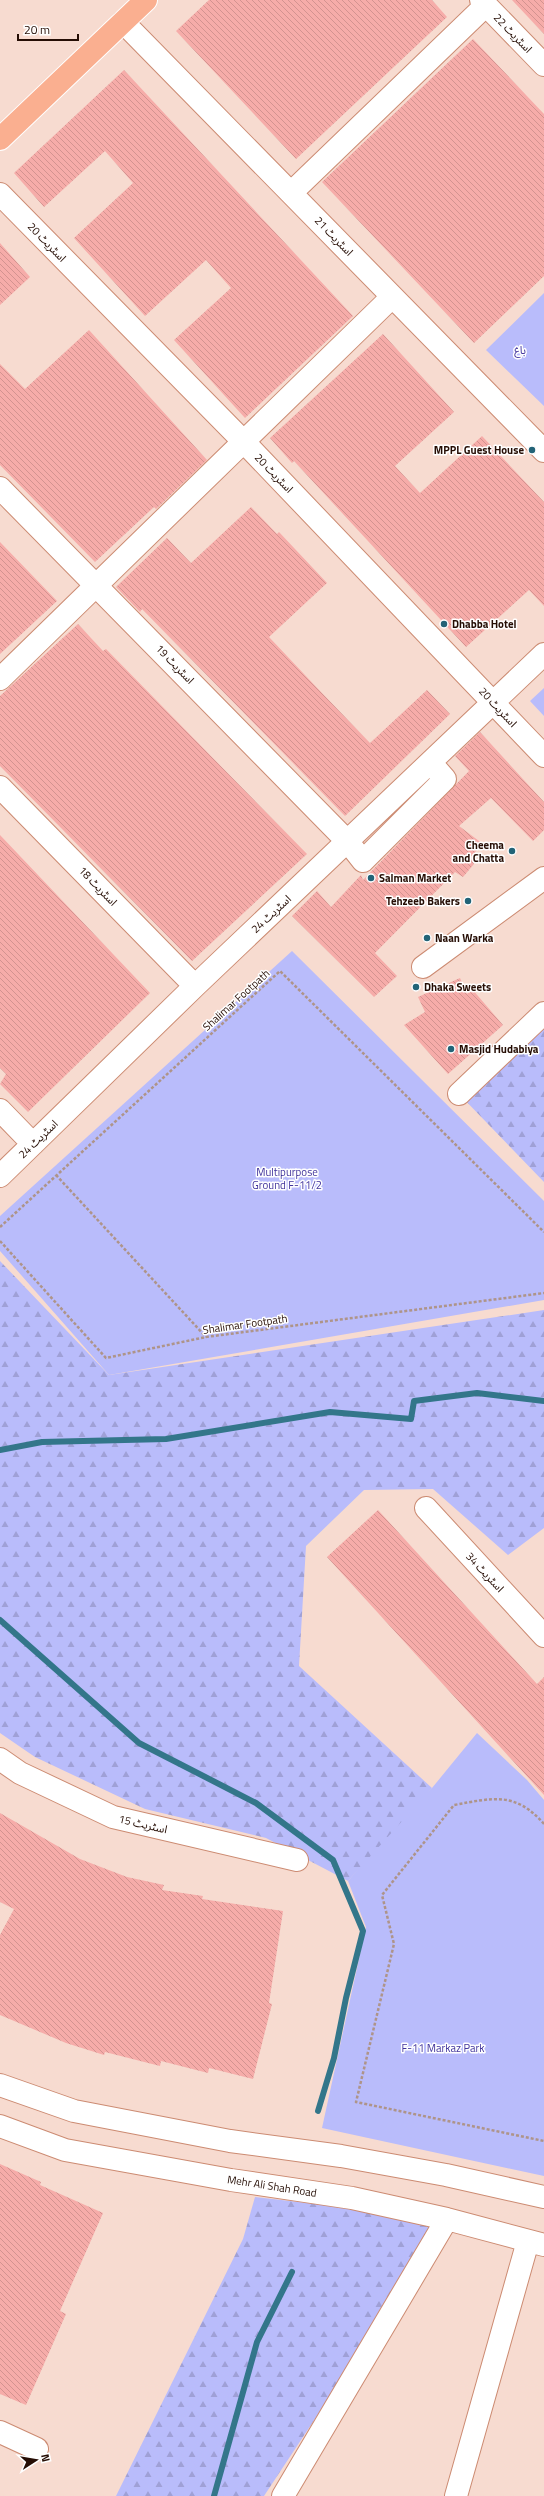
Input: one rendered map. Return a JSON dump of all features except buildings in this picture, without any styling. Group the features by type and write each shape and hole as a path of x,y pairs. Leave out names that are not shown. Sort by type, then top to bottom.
{"main road":[{"path":"0,139 146,0"}],"street":[{"name":"اسٹریٹ 22","path":"484,3 544,65"},
{"path":"292,192 484,3"},
{"name":"اسٹریٹ 21","path":"123,22 292,192 392,297 544,452"},
{"name":"اسٹریٹ 20","path":"0,194 244,442 544,756"},
{"path":"0,679 392,297"},
{"name":"اسٹریٹ 19","path":"0,488 98,585 348,842"},
{"name":"اسٹریٹ 24","path":"0,1176 195,986 544,654"},
{"name":"اسٹریٹ 18","path":"0,787 195,986"},
{"path":"422,967 544,878"},
{"path":"459,1094 544,1013"},
{"path":"0,1110 33,1144"},
{"name":"اسٹریٹ 34","path":"426,1508 544,1636"},
{"name":"اسٹریٹ 15","path":"0,1759 20,1773 113,1817 297,1860"},
{"path":"0,2085 74,2112 230,2141 371,2162 544,2197"},
{"name":"Mehr Ali Shah Road","path":"0,2126 65,2150 231,2180 352,2198 447,2219 536,2243"},
{"path":"283,2496 447,2219"},
{"path":"456,2496 536,2243"},
{"path":"0,2432 37,2449"}],"path":[{"name":"Shalimar Footpath","path":"0,1227 280,971 544,1232"},
{"path":"56,1175 206,1337"},
{"name":"Shalimar Footpath","path":"0,1241 106,1358 206,1337 544,1293"},
{"path":"544,1824 531,1809 499,1797 454,1805 382,1895 394,1944 356,2102 544,2141"}],"green space":[{"name":"باغ","path":"544,293 544,406 486,350"},
{"path":"544,688 544,716 530,701"},
{"name":"Multipurpose Ground F-11/2","path":"292,951 544,1201 544,1300 109,1375 0,1251 0,1216"},
{"path":"544,1013 544,1182 459,1094"},
{"path":"0,1261 109,1375 544,1310 544,1528 508,1555 433,1489 364,1490 306,1546 299,1666 432,1788 348,1881 266,1838 145,1809 35,1757 0,1733"},
{"name":"F-11 Markaz Park","path":"477,1733 527,1780 544,1800 544,2176 322,2128 366,1927 348,1881 410,1807 432,1788"},
{"path":"255,2197 447,2219 264,2496 116,2496 243,2239"}],"waterway":[{"path":"0,1450 42,1442 166,1439 330,1412 411,1419 414,1401 477,1393 544,1401"},
{"path":"0,1620 139,1743 256,1803 333,1860 363,1931 346,1998 334,2058 318,2111"},
{"path":"214,2496 257,2342 292,2272"}],"place":[{"name":"MPPL Guest House","path":"532,450"},
{"name":"Dhabba Hotel","path":"444,624"},
{"name":"Cheema and Chatta","path":"512,851"},
{"name":"Salman Market","path":"371,878"},
{"name":"Tehzeeb Bakers","path":"468,901"},
{"name":"Naan Warka","path":"427,938"},
{"name":"Dhaka Sweets","path":"416,987"},
{"name":"Masjid Hudabiya","path":"451,1049"}]}
